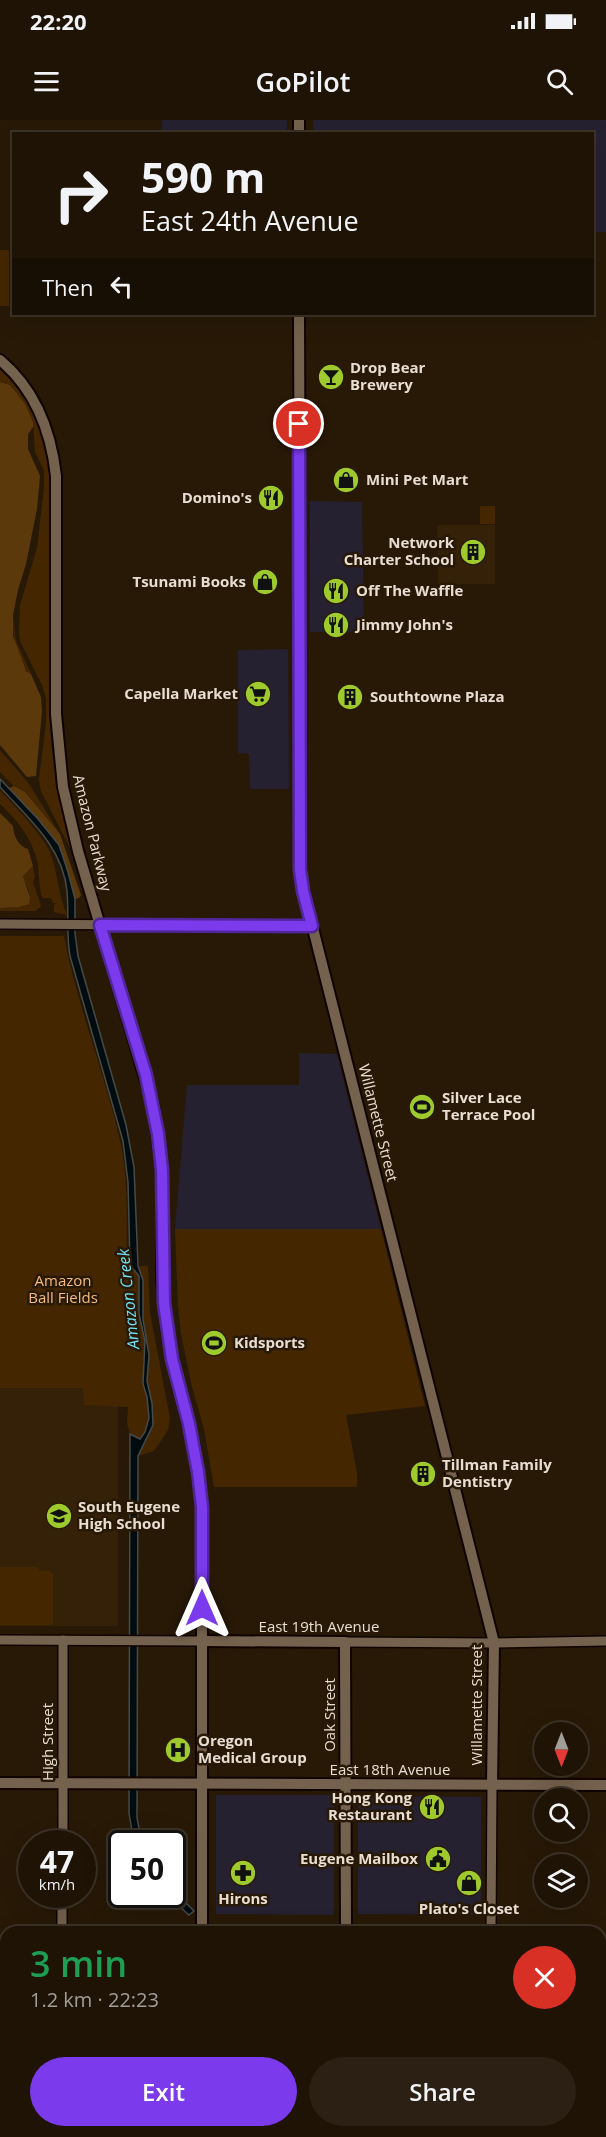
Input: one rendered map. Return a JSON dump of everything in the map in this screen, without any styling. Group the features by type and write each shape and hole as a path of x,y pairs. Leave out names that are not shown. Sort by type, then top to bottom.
{"main road":[{"name":"Willamette Street","path":"299,315 300,870 303,891 494,1644 492,1785"},
{"name":"Amazon Parkway","path":"0,360 17,376 36,404 49,435 54,456 58,750 69,819 146,1075 158,1134 162,1170 162,1280 167,1330 194,1447 202,1507 202,1926"},
{"name":"East 19th Avenue","path":"202,1641 345,1642"},
{"name":"Oak Street","path":"345,1642 346,1926"},
{"name":"East 18th Avenue","path":"0,1783 606,1785"}],"street":[{"path":"0,924 312,926"},
{"name":"East 19th Avenue","path":"0,1640 202,1641"},
{"name":"High Street","path":"63,1641 63,1830"},
{"name":"East 19th Avenue","path":"345,1642 494,1644 606,1641"},
{"name":"Willamette Street","path":"491,1926 492,1785"},
{"path":"62,1908 62,1926"}],"shaded area":[{"path":"162,120 287,120 287,132 162,132"},
{"path":"313,120 606,120 606,232 594,232 594,132 313,132"},
{"path":"0,382 10,385 25,404 33,422 33,427 28,434 28,449 40,476 37,509 13,615 13,636 26,671 31,674 41,697 42,711 36,776 27,777 0,745"},
{"path":"310,501 362,502 364,632 310,632"},
{"path":"437,525 495,525 495,584 438,584"},
{"path":"288,649 289,789 250,789 249,754 238,753 238,650"},
{"path":"0,779 59,845 75,899 78,956 126,1125 134,1167 138,1266 143,1280 143,1319 149,1355 147,1381 152,1403 153,1425 138,1456 137,1818 139,1830 132,1830 129,1813 130,1434 140,1439 145,1432 149,1418 143,1384 145,1341 139,1314 139,1276 130,1265 128,1182 123,1141 70,956 67,891 64,875 59,861 42,834 0,787"},
{"path":"14,786 25,792 60,834 81,895 79,898 75,899 59,845 9,788"},
{"path":"0,813 13,826 19,843 28,849 33,866 23,876 30,898 29,904 19,907 0,908"},
{"path":"299,1053 337,1054 381,1229 175,1229 187,1085 299,1085"},
{"name":"South Eugene High School","path":"0,1388 84,1388 84,1405 118,1406 118,1626 0,1626"},
{"path":"216,1795 334,1795 334,1915 216,1914"},
{"path":"362,1796 481,1797 481,1912 478,1915 358,1914 358,1800"},
{"path":"186,1903 194,1911 189,1915 181,1908 186,1908"}],"green space":[{"path":"0,250 9,250 9,306 0,306"},
{"path":"0,369 30,406 44,439 49,462 51,496 50,724 58,787 71,850 41,791 39,779 46,723 46,699 42,685 20,641 19,630 20,605 37,548 44,471 35,452 33,422 10,385 0,382"},
{"path":"480,506 495,506 495,524 480,524"},
{"path":"13,616 16,641 31,674 18,656 14,639"},
{"path":"0,750 29,784 60,834 25,792 14,786 0,772"},
{"path":"0,790 34,829 50,852 67,915 54,912 54,905 57,903 53,903 51,898 42,898 36,856 19,824 0,804"},
{"path":"33,866 35,877 33,882 41,906 36,911 0,911 0,908 19,907 29,892 23,876"},
{"name":"Amazon Ball Fields","path":"0,936 64,936 76,989 108,1093 124,1160 127,1265 130,1265 139,1276 139,1314 145,1341 143,1370 149,1418 145,1432 140,1439 130,1434 127,1423 128,1407 84,1405 83,1388 0,1388"},
{"path":"175,1229 381,1229 425,1406 346,1415 357,1473 357,1487 214,1487 204,1429 181,1334"},
{"path":"138,1266 148,1266 150,1313 170,1418 168,1430 154,1451 138,1456 146,1441 152,1403 147,1381 149,1355 143,1319 143,1280"},
{"path":"0,1567 38,1567 40,1571 50,1571 53,1574 53,1623 51,1625 0,1625"}],"place":[{"name":"Drop Bear Brewery","path":"331,377"},
{"name":"Mini Pet Mart","path":"346,480"},
{"name":"Domino's","path":"271,498"},
{"name":"Network Charter School","path":"473,552"},
{"name":"Tsunami Books","path":"265,582"},
{"name":"Off The Waffle","path":"336,591"},
{"name":"Jimmy John's","path":"336,625"},
{"name":"Capella Market","path":"258,694"},
{"name":"Southtowne Plaza","path":"350,697"},
{"name":"Silver Lace Terrace Pool","path":"422,1107"},
{"name":"Kidsports","path":"214,1343"},
{"name":"Tillman Family Dentistry","path":"423,1474"},
{"name":"South Eugene High School","path":"59,1516"},
{"name":"Oregon Medical Group","path":"178,1750"},
{"name":"Hong Kong Restaurant","path":"432,1807"},
{"name":"Eugene Mailbox","path":"438,1859"},
{"name":"Hirons","path":"243,1873"},
{"name":"Plato's Closet","path":"469,1883"}],"route":[{"path":"202,1608 202,1507 198,1472 189,1424 172,1359 164,1303 162,1170 158,1134 146,1075 100,925 312,926 300,870 299,424"}],"water label":[{"name":"Amazon Creek","path":"128,1299"}]}
